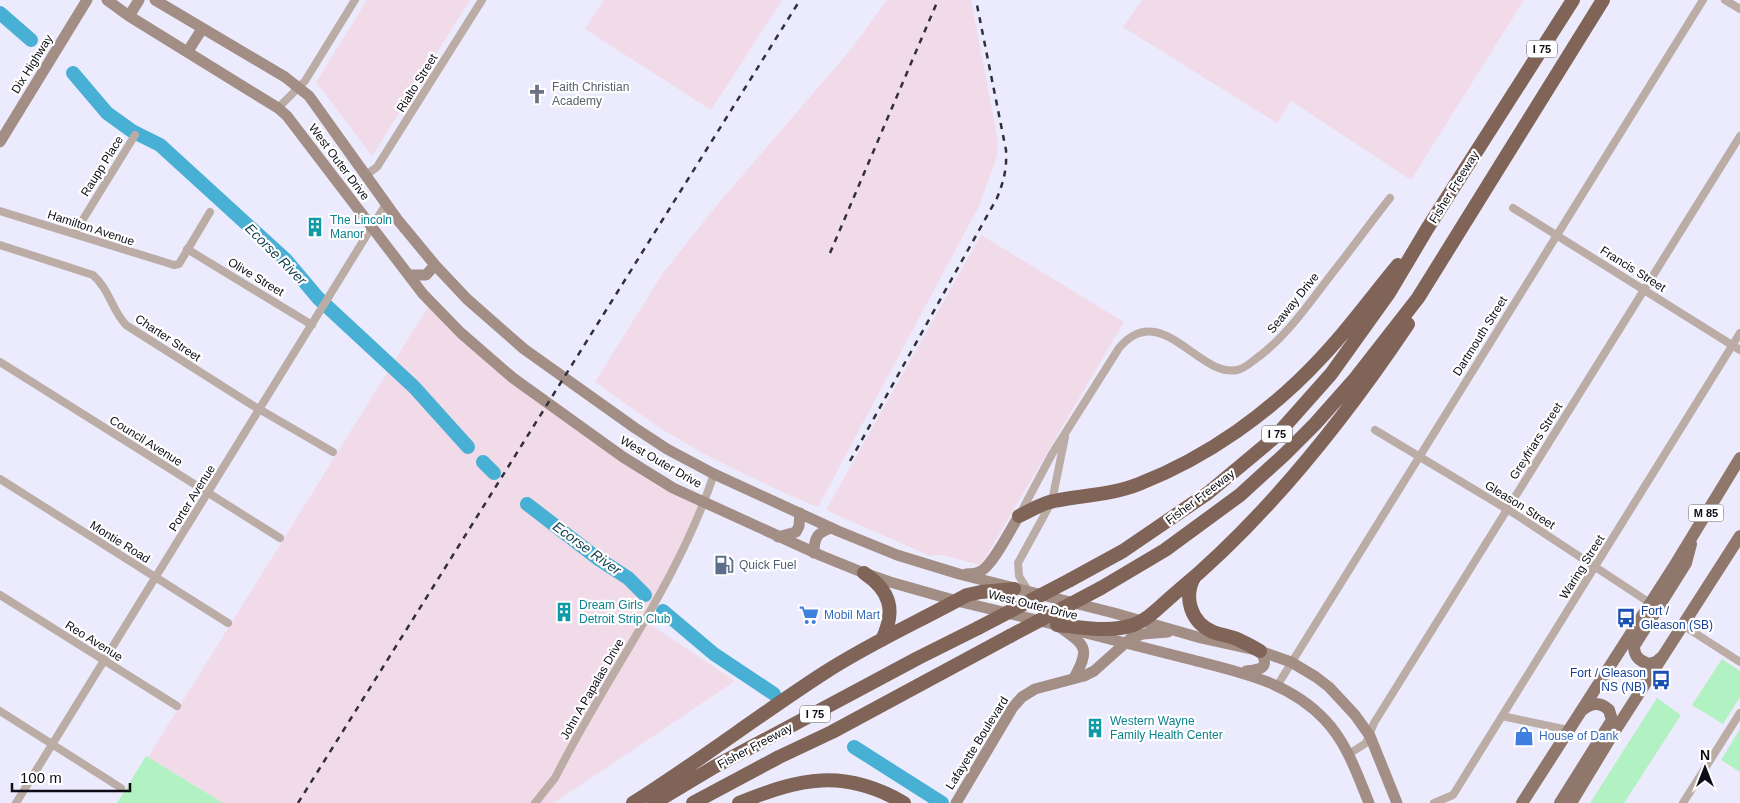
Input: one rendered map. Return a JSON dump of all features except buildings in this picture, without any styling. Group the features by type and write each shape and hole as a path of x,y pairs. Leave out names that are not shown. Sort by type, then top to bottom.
{"highway":[{"name":"Fisher Freeway","path":"654,803 714,767 1123,551 1200,498 1275,437 1331,374 1388,293 1573,0"},
{"name":"Fisher Freeway","path":"694,803 779,757 832,732 1101,588 1153,558 1197,528 1267,471 1315,424 1348,387 1418,298 1604,0"},
{"path":"1019,516 1052,501 1109,493 1140,483 1191,460 1244,426 1288,392 1322,358 1427,229"},
{"path":"1057,625 1108,629 1120,628 1141,621 1196,576 1259,513 1330,433 1412,319 1418,298"},
{"path":"864,573 880,586 889,604 890,621 882,640"},
{"path":"1196,576 1191,583 1190,602 1193,615 1201,625 1212,631 1239,640 1260,651"},
{"path":"633,803 860,651 967,595 1014,589"},
{"path":"739,803 795,784 822,780 840,780 871,787 904,803"}],"main road":[{"name":"Dix Highway","path":"1,138 87,0"},
{"name":"West Outer Drive","path":"107,0 129,16 278,108 287,116 423,294 460,333 513,378 623,457 673,488 704,503 814,553 864,573 957,600 1239,671 1277,686 1298,697 1327,721 1349,754 1369,803"},
{"path":"129,16 139,0"},
{"name":"West Outer Drive","path":"155,0 285,77 309,96 386,204 435,265 467,299 494,325 524,349 667,449 714,474 832,528 897,555 1014,589 1260,651 1291,662 1316,677 1334,692 1355,715 1370,736 1398,803"},
{"path":"188,51 202,29"},
{"path":"410,275 426,274 435,265"},
{"name":"M 85","path":"1522,803 1740,458"},
{"path":"778,537 796,532 799,526 800,513"},
{"path":"959,574 973,574 985,568 1019,516"},
{"path":"814,553 816,535 832,528"},
{"path":"1666,654 1656,662 1649,664 1639,659 1634,651 1634,646 1686,563 1694,532"},
{"path":"1571,803 1611,737 1740,536"},
{"path":"1057,625 1078,641 1084,649 1084,662 1074,678"},
{"path":"1126,643 1131,638 1137,636 1175,631"},
{"name":"Lafayette Boulevard","path":"956,803 1013,707 1022,697 1035,689 1094,671 1126,643"},
{"path":"1239,671 1262,668 1265,660 1260,651"},
{"path":"1560,803 1612,720 1609,710 1600,704 1588,706 1579,712"}],"street":[{"name":"Rialto Street","path":"366,175 377,167 482,0"},
{"name":"Dartmouth Street","path":"1277,686 1703,0"},
{"path":"1725,0 1740,10"},
{"path":"278,108 305,81 353,1"},
{"name":"Raupp Place","path":"74,234 134,136"},
{"name":"Greyfriars Street","path":"1349,754 1366,743 1374,723 1740,136"},
{"name":"Seaway Drive","path":"1019,516 1038,478 1066,432 1119,348 1127,340 1137,334 1150,332 1164,334 1224,370 1236,370 1247,366 1270,348 1290,328 1390,198"},
{"name":"Porter Avenue","path":"16,803 373,228 386,204"},
{"name":"Francis Street","path":"1513,208 1740,350"},
{"name":"Hamilton Avenue","path":"0,211 170,265 179,264 187,249"},
{"path":"187,249 210,212"},
{"name":"Charter Street","path":"0,245 92,275 106,290 117,313 126,325 333,452"},
{"name":"Olive Street","path":"187,249 312,325"},
{"name":"Waring Street","path":"1434,803 1453,795 1740,333"},
{"name":"Council Avenue","path":"0,362 280,538"},
{"name":"Gleason Street","path":"1375,430 1507,509 1650,603"},
{"name":"Seaway Drive","path":"1029,592 1019,576 1018,563 1052,501 1066,432"},
{"name":"John A Papalas Drive","path":"535,803 555,778 666,580 704,503 714,474"},
{"name":"Montie Road","path":"0,479 228,623"},
{"name":"Reo Avenue","path":"0,596 177,706"},
{"path":"1684,626 1740,662"},
{"path":"0,712 121,788"},
{"path":"1683,803 1740,713"},
{"path":"1502,716 1568,730"}],"shaded area":[{"path":"367,0 470,0 372,156 316,82"},
{"path":"604,0 782,0 711,110 585,29"},
{"path":"887,0 971,0 998,141 997,156 979,206 818,507 784,493 704,454 660,428 595,382 663,273 716,206 852,48"},
{"path":"1142,0 1524,0 1411,180 1291,101 1277,123 1123,27"},
{"path":"981,235 1124,322 981,565 942,555 930,556 826,510"},
{"path":"431,302 542,400 704,503 644,620 735,681 554,803 223,803 148,757"}],"green space":[{"path":"1722,659 1740,671 1740,697 1723,724 1692,705"},
{"path":"1657,698 1681,715 1624,803 1590,803"},
{"path":"1740,729 1740,772 1721,760"},
{"path":"146,756 148,757 223,803 117,803"}],"waterway":[{"name":"Ecorse River","path":"0,13 31,40"},
{"name":"Ecorse River","path":"73,73 107,113 132,131 160,145 286,260 318,298 414,387 468,447"},
{"name":"Ecorse River","path":"483,462 494,473"},
{"name":"Ecorse River","path":"527,504 597,558 628,578 645,595"},
{"name":"Ecorse River","path":"663,611 714,654 774,694"},
{"name":"Ecorse River","path":"854,747 942,803"}],"railway":[{"path":"298,803 800,0"},
{"path":"830,253 938,0"},
{"path":"850,461 997,198 1003,180 1006,150 976,0"}],"place":[{"name":"Faith Christian Academy","path":"537,94"},
{"name":"The Lincoln Manor","path":"315,227"},
{"name":"Quick Fuel","path":"724,565"},
{"name":"Dream Girls Detroit Strip Club","path":"564,612"},
{"name":"Mobil Mart","path":"809,615"},
{"name":"Fort / Gleason (SB)","path":"1626,618"},
{"name":"Fort / Gleason NS (NB)","path":"1661,680"},
{"name":"Western Wayne Family Health Center","path":"1095,728"},
{"name":"House of Dank","path":"1524,736"}]}
